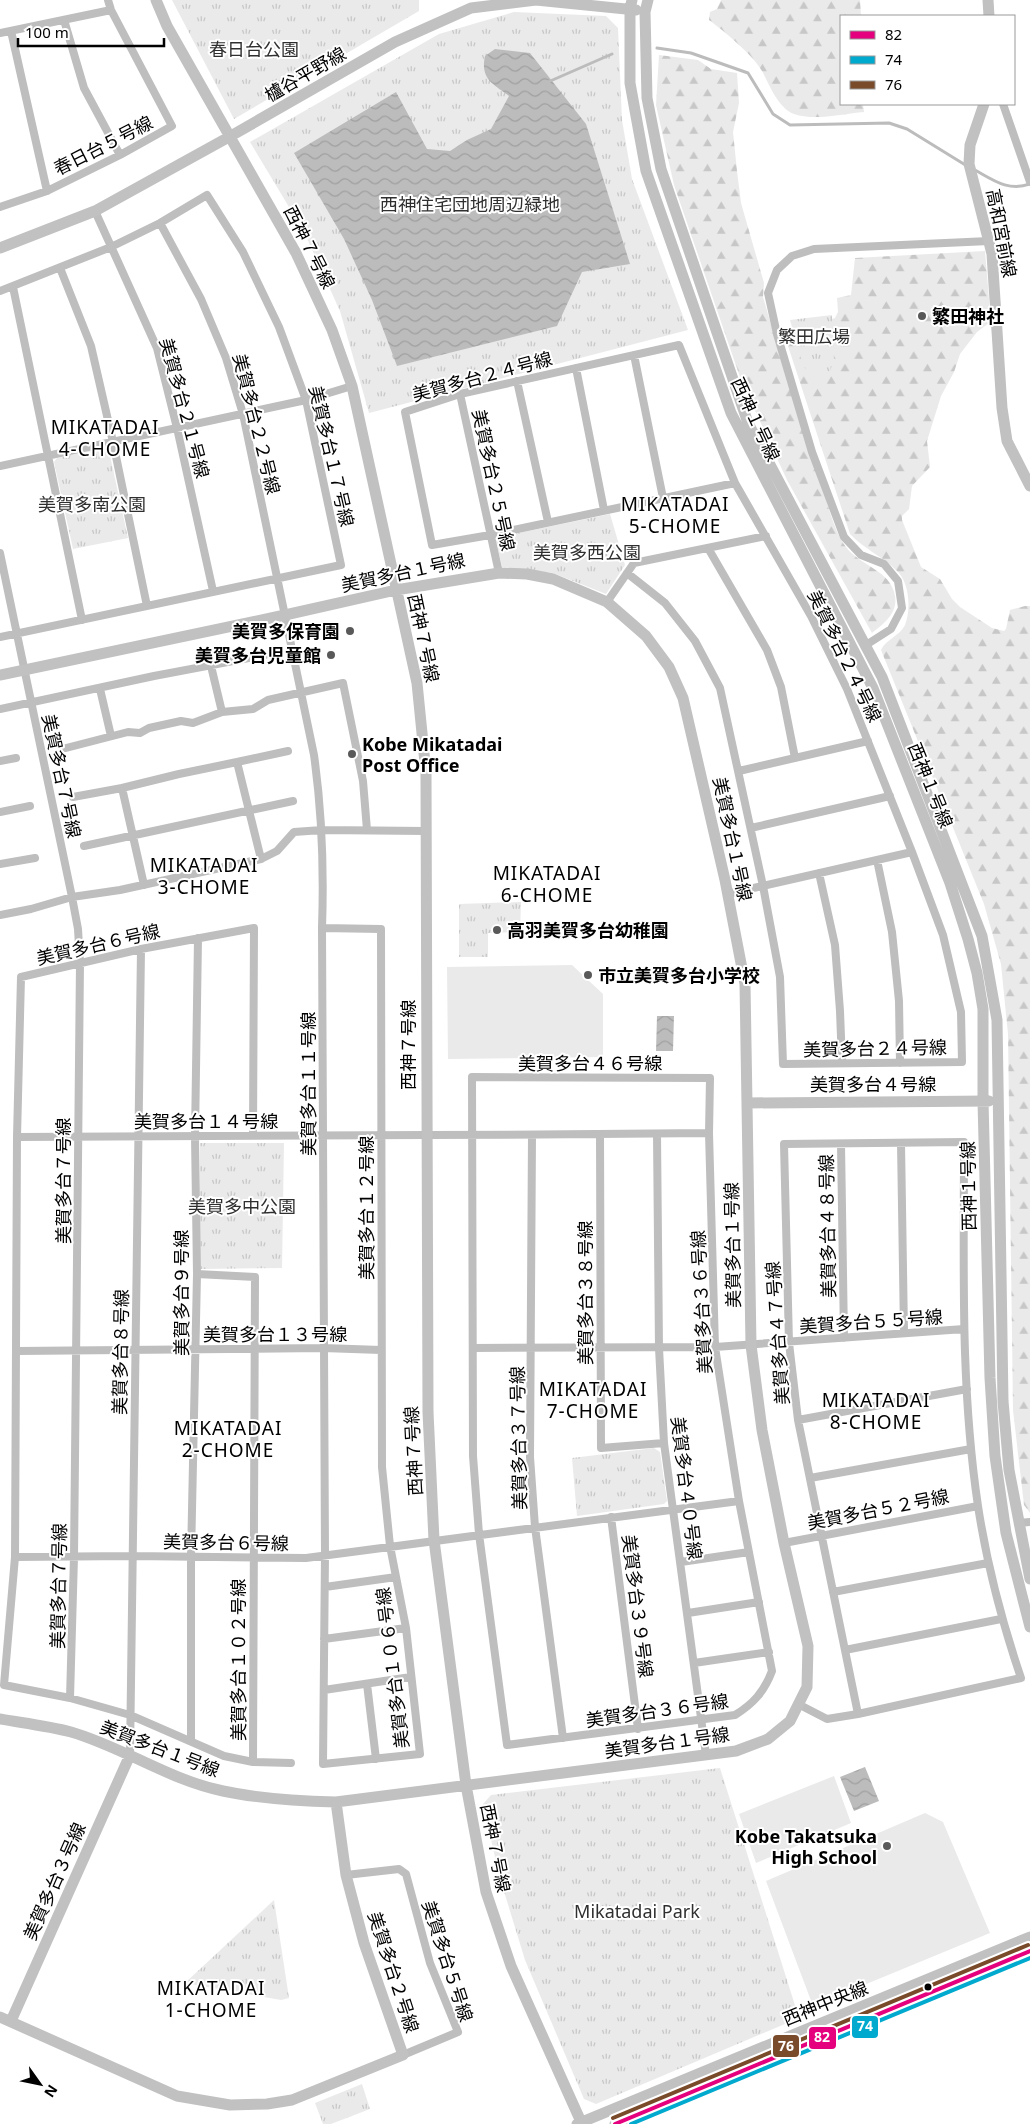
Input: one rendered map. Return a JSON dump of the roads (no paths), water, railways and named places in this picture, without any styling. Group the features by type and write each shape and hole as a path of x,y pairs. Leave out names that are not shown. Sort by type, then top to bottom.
{"street":[{"name":"春日台５号線","path":"0,206 47,191 120,155 172,126 111,10 108,0"},
{"name":"西神７号線","path":"156,0 167,26 296,253 332,330 352,386 417,683 426,774 428,1412 434,1540 466,1785 486,1892 511,1966 580,2123"},
{"name":"櫨谷平野線","path":"0,248 95,212 395,42 471,8 536,0 631,4 645,12"},
{"name":"西神１号線","path":"648,0 645,12 647,98 661,169 748,423 882,677 982,936 997,1020 1003,1401 1009,1470 1024,1523 1030,1579"},
{"path":"988,0 989,15"},
{"name":"西神１号線","path":"631,4 630,83 646,171 731,413 873,688 926,820 968,939 983,1009 983,1101 990,1378 995,1456 1006,1533 1030,1627"},
{"path":"0,34 111,10"},
{"path":"64,20 84,88 120,155"},
{"path":"11,31 47,191"},
{"name":"高和宮前線","path":"984,105 970,144 970,168 992,254 1002,408 1007,441 1030,486"},
{"path":"1003,105 1030,182"},
{"name":"美賀多台１７号線","path":"0,291 111,247 160,223 207,196 243,252 279,327 306,400 341,565 0,637"},
{"name":"美賀多台２１号線","path":"95,212 157,348 178,428 213,591"},
{"name":"美賀多台２２号線","path":"160,223 202,299 226,358 243,414 285,615"},
{"path":"866,645 891,629 902,608 898,581 884,564 860,555 844,537 812,452 777,334 768,293 777,270 792,256 814,249 989,241"},
{"path":"60,268 92,346 147,606"},
{"path":"12,287 82,620"},
{"name":"美賀多台２４号線","path":"628,573 665,603 695,641 720,688 751,828 780,977 783,1064 962,1062 961,1012 943,935 890,796 847,688 811,616 735,483 679,345 460,394 405,412 432,545 490,535 735,483"},
{"path":"634,355 663,498"},
{"path":"576,368 604,510"},
{"path":"517,381 548,522"},
{"path":"0,466 306,400 352,386"},
{"name":"美賀多台２５号線","path":"460,394 499,573"},
{"path":"607,602 634,563 766,536"},
{"path":"708,548 767,650 781,687 795,758"},
{"name":"美賀多台７号線","path":"0,553 78,929 80,963 74,1557 70,1698"},
{"name":"美賀多台１号線","path":"0,675 396,590 499,573 527,574 553,579 607,602 646,636 669,667 683,698 728,894 745,984 751,1345 762,1430 784,1542 808,1646 806,1687 790,1721 768,1739 736,1751 336,1802 288,1801 222,1791 177,1777 72,1732 0,1719"},
{"name":"美賀多台１１号線","path":"285,615 314,755 321,806 322,1348 325,1555"},
{"path":"0,709 154,676 265,655"},
{"path":"211,666 222,712"},
{"path":"66,748 128,732 140,733 149,728 181,721 193,723 222,712 253,709 268,700 344,683 363,782 367,830"},
{"path":"100,689 111,736"},
{"path":"739,771 868,741"},
{"path":"73,797 288,751"},
{"path":"0,761 16,758"},
{"path":"238,762 261,859"},
{"path":"122,788 144,885"},
{"path":"751,828 890,796"},
{"path":"84,846 293,801"},
{"path":"0,812 30,806"},
{"path":"0,915 31,909 72,897 144,885 261,859 277,851 294,832 322,830 426,831"},
{"path":"728,894 912,852"},
{"path":"0,864 35,858"},
{"path":"877,860 892,932 899,1001 900,1062"},
{"path":"819,873 835,944 842,1063"},
{"name":"美賀多台６号線","path":"130,1715 70,1698 4,1685 15,1557 18,1350 17,1136 21,977 141,949 254,928 253,1136"},
{"name":"美賀多台１２号線","path":"322,928 381,929 382,1467 390,1546"},
{"name":"美賀多台９号線","path":"191,1740 191,1557 197,1274 195,1136 198,938"},
{"name":"美賀多台８号線","path":"130,1756 141,949"},
{"name":"美賀多台４６号線","path":"472,1135 472,1077 710,1078 709,1133"},
{"name":"美賀多台４号線","path":"748,1103 998,1102"},
{"path":"426,1135 709,1133"},
{"name":"美賀多台３６号線","path":"472,1135 473,1456 479,1534 507,1745 701,1721 735,1715 752,1705 766,1686 772,1671 739,1501 716,1347 709,1133"},
{"name":"美賀多台３８号線","path":"600,1134 602,1448 664,1443"},
{"name":"美賀多台４０号線","path":"657,1134 659,1348 664,1443 675,1509 706,1755"},
{"name":"美賀多台１４号線","path":"17,1136 426,1135"},
{"name":"美賀多台３７号線","path":"532,1135 530,1457 535,1527 563,1738"},
{"name":"美賀多台４７号線","path":"964,1142 964,1329 971,1449 988,1563 1001,1619 1020,1678 858,1714 798,1420 789,1342 784,1144 841,1144 964,1142"},
{"path":"901,1143 904,1332"},
{"name":"美賀多台４８号線","path":"841,1144 844,1338"},
{"name":"美賀多台１０２号線","path":"197,1274 255,1277 253,1762"},
{"name":"美賀多台５５号線","path":"473,1348 716,1347 964,1329"},
{"name":"美賀多台１３号線","path":"18,1350 256,1350 322,1348 381,1350"},
{"path":"798,1420 967,1389"},
{"path":"810,1478 971,1449"},
{"name":"美賀多台６号線","path":"15,1557 306,1558 739,1501"},
{"name":"美賀多台５２号線","path":"784,1542 978,1506"},
{"name":"美賀多台３９号線","path":"611,1517 638,1729"},
{"name":"美賀多台１０６号線","path":"325,1555 324,1764 420,1754 406,1628 390,1546"},
{"path":"681,1562 749,1552"},
{"path":"833,1592 988,1563"},
{"path":"324,1587 396,1577"},
{"path":"688,1613 759,1602"},
{"path":"845,1650 1001,1619"},
{"path":"324,1639 406,1628"},
{"path":"694,1663 769,1652"},
{"path":"324,1690 411,1677"},
{"path":"366,1684 376,1759"},
{"path":"798,1704 827,1719 858,1714"},
{"name":"美賀多台１０２号線","path":"130,1715 224,1756 253,1762 291,1764"},
{"name":"美賀多台３号線","path":"5,2019 130,1756"},
{"name":"美賀多台２号線","path":"5,2019 177,2096 230,2105 267,2104 292,2100 403,2055 364,1943 346,1875 336,1802"},
{"name":"美賀多台５号線","path":"346,1875 399,1869 406,1874 430,1963 458,2032 403,2055"},
{"name":"西神中央線","path":"580,2123 1030,1937"},
{"name":"西神中央線","path":"615,2124 1030,1951"}],"water":[{"path":"495,49 530,53 586,124 630,264 582,272 557,326 397,366 372,300 344,239 294,153 396,92 427,149 450,151 467,140 491,129 509,96 489,80 484,70 485,56"},
{"path":"657,1016 674,1016 673,1051 656,1051"},
{"path":"865,1767 879,1801 854,1811 840,1777"}],"waterway":[{"path":"657,48 691,53 748,73 773,114 790,125 889,123 907,129 967,166"},
{"path":"548,82 612,54"},
{"path":"975,170 1008,186 1015,187 1030,184"}],"place":[{"name":"繁田神社","path":"922,316"},
{"name":"美賀多保育園","path":"350,631"},
{"name":"美賀多台児童館","path":"331,655"},
{"name":"Kobe Mikatadai Post Office","path":"352,754"},
{"name":"高羽美賀多台幼稚園","path":"497,930"},
{"name":"市立美賀多台小学校","path":"588,975"},
{"name":"Kobe Takatsuka High School","path":"887,1846"}],"district":[{"name":"MIKATADAI 4-CHOME","path":"105,438"},
{"name":"MIKATADAI 5-CHOME","path":"675,515"},
{"name":"MIKATADAI 3-CHOME","path":"204,876"},
{"name":"MIKATADAI 6-CHOME","path":"547,884"},
{"name":"MIKATADAI 7-CHOME","path":"593,1400"},
{"name":"MIKATADAI 8-CHOME","path":"876,1411"},
{"name":"MIKATADAI 2-CHOME","path":"228,1439"},
{"name":"MIKATADAI 1-CHOME","path":"211,1999"}],"park label":[{"name":"春日台公園","path":"254,49"},
{"name":"西神住宅団地周辺緑地","path":"470,204"},
{"name":"繁田広場","path":"814,336"},
{"name":"美賀多南公園","path":"92,504"},
{"name":"美賀多西公園","path":"587,552"},
{"name":"美賀多中公園","path":"242,1206"},
{"name":"Mikatadai Park","path":"637,1911"}]}
